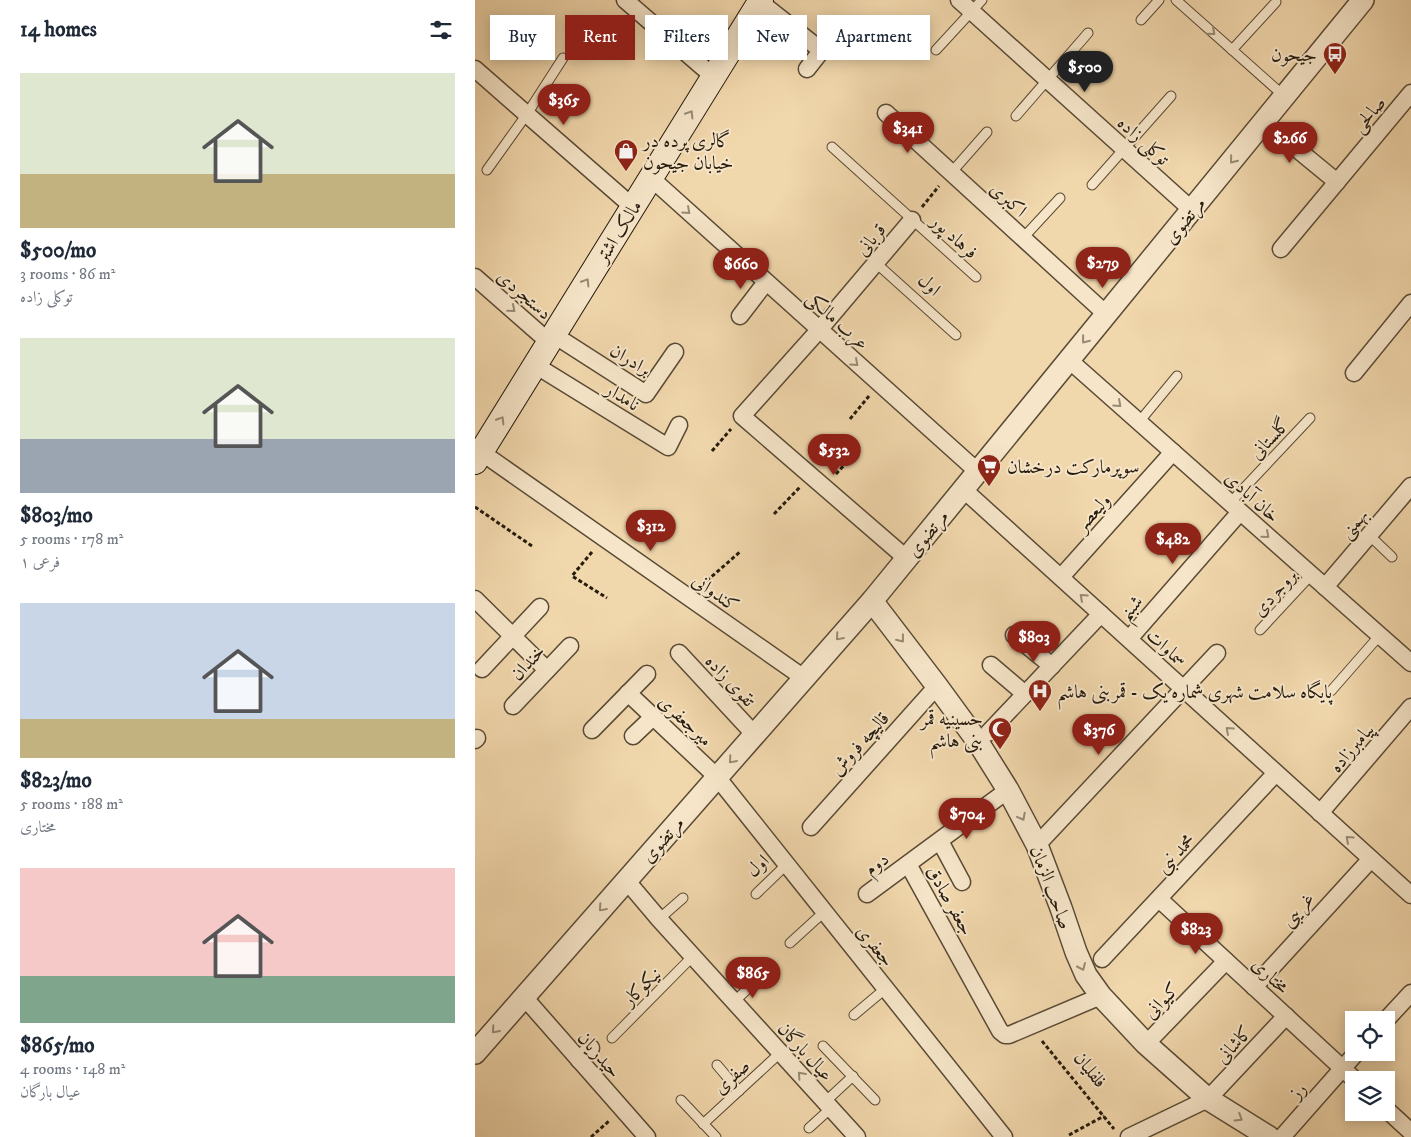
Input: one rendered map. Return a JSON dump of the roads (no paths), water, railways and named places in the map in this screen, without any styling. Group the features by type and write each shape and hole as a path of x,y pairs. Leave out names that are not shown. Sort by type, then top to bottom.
{"main road":[{"name":"مالک اشتر","path":"478,457 760,1"}],"street":[{"path":"625,0 714,77"},
{"name":"توکلی زاده","path":"959,0 977,6 1047,80 1191,210"},
{"name":"مرتضوی","path":"475,1052 871,601 1363,0"},
{"path":"760,1 817,47"},
{"path":"807,69 817,57"},
{"path":"475,69 633,207"},
{"name":"صالحی","path":"1281,250 1411,93"},
{"name":"اکبری","path":"885,113 1106,314"},
{"path":"1264,122 1337,182"},
{"name":"عرب مالکی","path":"651,178 977,471"},
{"name":"قربانی","path":"906,558 742,416 819,330 912,220"},
{"name":"دستجردی","path":"475,277 551,338"},
{"path":"740,316 766,282"},
{"path":"1354,373 1411,303"},
{"name":"برادران","path":"551,338 645,394 675,352"},
{"name":"خان آبادی","path":"1069,360 1411,663"},
{"name":"نامدار","path":"535,365 668,447 679,425"},
{"name":"ولیعصر","path":"1061,577 1173,452"},
{"name":"کندوانی","path":"478,457 604,538 804,678"},
{"name":"سماوات","path":"963,489 1371,859 1408,886"},
{"name":"بهمنی","path":"1325,587 1410,489"},
{"name":"شبنم","path":"1129,639 1235,507"},
{"path":"475,599 547,670"},
{"name":"صاحب الزمان","path":"871,601 978,742 1008,790 1037,844 1086,975 1101,996 1146,1044 1208,1099 1269,1137"},
{"path":"482,669 540,607"},
{"path":"989,733 1101,614"},
{"path":"1014,636 1052,666"},
{"name":"خندان","path":"513,706 570,646"},
{"name":"تقوی زاده","path":"679,653 754,734"},
{"path":"1037,844 1217,653"},
{"path":"991,665 1025,694"},
{"path":"592,730 647,674"},
{"name":"قالیچه فروش","path":"811,828 937,686"},
{"name":"میرجعفری","path":"628,693 717,777"},
{"name":"پیامبرزاده","path":"1320,813 1411,707"},
{"path":"633,736 653,717"},
{"name":"محمد نبی","path":"1102,959 1276,773"},
{"name":"جعفری","path":"717,777 1004,1137"},
{"name":"جعفر صادق","path":"1008,790 908,864 1000,1031 1005,1035 1009,1035 1101,996"},
{"path":"940,841 962,882"},
{"name":"غریبی","path":"1254,987 1371,859"},
{"name":"دوم","path":"867,894 908,864"},
{"name":"عیال بارگان","path":"626,880 857,1137"},
{"name":"مختاری","path":"1159,899 1343,1069"},
{"name":"کیوانی","path":"1146,1044 1226,961"},
{"path":"1394,1011 1411,992"},
{"name":"حیدریان","path":"524,997 647,1137"},
{"name":"کاشانی","path":"1208,1099 1286,1016"},
{"path":"579,1060 591,1048"},
{"name":"رز","path":"1282,1137 1350,1061"},
{"path":"1122,1134 1208,1099"},
{"path":"1395,1117 1411,1132"}],"lane":[{"path":"1141,20 1159,0"},
{"path":"1176,0 1285,96"},
{"path":"1232,50 1276,2"},
{"path":"936,50 977,6"},
{"path":"1016,116 1087,32"},
{"path":"487,170 527,114 563,58"},
{"path":"1092,185 1171,96"},
{"path":"951,173 987,132"},
{"name":"فرهاد پور","path":"832,147 976,277"},
{"path":"1023,238 1060,198"},
{"name":"اول","path":"876,263 956,335"},
{"path":"1139,422 1177,376"},
{"name":"گلستانی","path":"1235,507 1310,418"},
{"path":"1369,535 1392,557"},
{"name":"بروجردی","path":"1260,630 1311,575"},
{"path":"1331,691 1380,635"},
{"name":"اول","path":"756,894 787,865"},
{"path":"659,918 683,898"},
{"path":"790,943 824,912"},
{"name":"نیکوکار","path":"612,1038 693,956"},
{"path":"734,1002 766,971"},
{"path":"854,1015 885,989"},
{"path":"823,1046 875,1100"},
{"name":"صفری","path":"703,1124 781,1053"},
{"path":"717,1065 739,1091"},
{"path":"809,1128 853,1076"},
{"path":"681,1100 716,1137"}],"place":[{"name":"جیحون","path":"1335,75"},
{"name":"گالری پرده در خیابان جیحون","path":"626,172"},
{"name":"سوپرمارکت درخشان","path":"989,487"},
{"name":"پایگاه سلامت شهری شماره یک - قمربنی هاشم","path":"1040,712"},
{"name":"حسینیه قمر بنی هاشم","path":"1000,750"}]}
